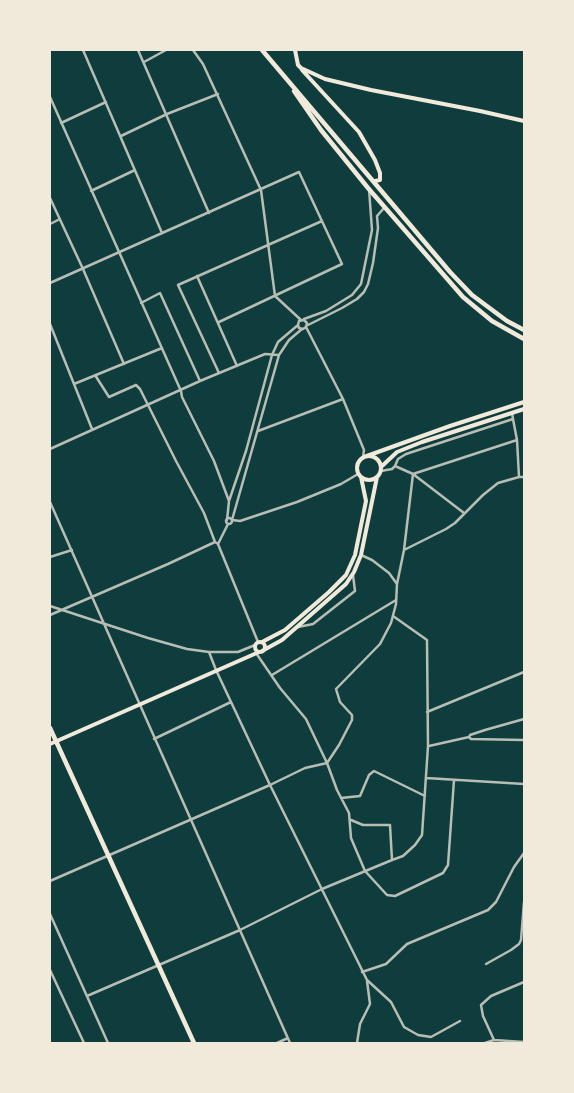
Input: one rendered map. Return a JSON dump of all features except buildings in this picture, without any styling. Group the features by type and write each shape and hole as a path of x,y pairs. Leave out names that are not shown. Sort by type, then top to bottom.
{"main road":[{"path":"262,50 450,272 472,295 507,321 524,330"},
{"path":"295,50 298,65 359,132 380,173 380,180 374,182"},
{"path":"301,68 325,78 371,90 480,110 524,121"},
{"path":"279,70 321,130 368,188 463,297 492,320 524,340"},
{"path":"258,643 292,624 346,575 355,555 366,501 357,467 363,458 434,431 524,402"},
{"path":"50,744 259,652 282,640 346,584 353,574 361,555 377,477 381,469 397,452 523,409"},
{"path":"363,458 375,458 381,469"},
{"path":"360,476 369,480 377,477"},
{"path":"258,643 259,652"},
{"path":"258,643 265,647 259,652"},
{"path":"50,728 194,1043"}],"street":[{"path":"83,50 162,233"},
{"path":"138,50 210,213"},
{"path":"144,62 166,50"},
{"path":"193,50 204,64 261,190 275,296 301,320 306,322 306,327 343,399 364,450 363,458"},
{"path":"121,136 167,114 218,94"},
{"path":"50,97 181,391 182,397 214,461 229,501"},
{"path":"61,123 106,102"},
{"path":"91,191 136,170"},
{"path":"50,283 298,172 300,173 342,264 219,322"},
{"path":"228,524 229,501 246,451 272,354 283,337 298,325 301,320 326,311 352,295 361,284 372,230 368,188"},
{"path":"50,198 124,364"},
{"path":"218,544 228,524 232,524 279,355 288,340 302,329 342,308 357,299 364,292 373,264 378,228 377,216 385,206"},
{"path":"50,224 60,219"},
{"path":"219,373 178,285 322,221"},
{"path":"197,276 237,366"},
{"path":"141,303 160,293 200,381"},
{"path":"50,324 92,429"},
{"path":"298,325 302,329"},
{"path":"74,384 162,348"},
{"path":"50,448 265,354 279,355"},
{"path":"50,606 187,649 209,652 238,652 258,643 204,513 140,388 136,385 109,397 95,375"},
{"path":"258,431 343,399"},
{"path":"512,412 517,440 519,477"},
{"path":"381,469 392,469 398,460 406,454 513,419"},
{"path":"413,474 517,440"},
{"path":"395,466 413,474 465,513"},
{"path":"50,881 306,768 327,763 352,720 352,715 340,702 336,689 380,644 393,616 404,550 413,474"},
{"path":"227,520 230,518 240,521 297,502 360,476"},
{"path":"404,550 446,529 498,483 524,477"},
{"path":"50,502 290,1043"},
{"path":"50,615 215,542"},
{"path":"50,557 72,550"},
{"path":"361,555 372,560 389,574 397,584"},
{"path":"297,627 313,624 355,591 353,574"},
{"path":"272,675 396,600"},
{"path":"87,996 240,930 322,889 403,856 415,845 422,835 428,746 427,640 393,616"},
{"path":"209,652 270,785 367,980 391,1002 404,1027 418,1035 431,1037 460,1021"},
{"path":"259,652 280,688 306,719 349,813 351,838 365,871 383,892 390,896 395,896 443,873 450,857 454,780"},
{"path":"427,712 524,672"},
{"path":"154,739 231,702"},
{"path":"428,746 469,737 470,735 524,718"},
{"path":"469,737 471,739 524,740"},
{"path":"341,798 360,796 369,775 374,771 425,796"},
{"path":"426,778 524,784"},
{"path":"351,820 363,825 390,825 392,860"},
{"path":"362,972 386,964 407,944 488,910 496,902 514,867 524,853"},
{"path":"486,964 512,950 519,944 521,940 524,902"},
{"path":"50,914 108,1043"},
{"path":"519,944 524,944"},
{"path":"50,970 84,1043"},
{"path":"357,1043 360,1024 370,1004 367,980"},
{"path":"494,1040 482,1016 481,1005 491,996 524,982"},
{"path":"277,1043 288,1038"},
{"path":"485,1043 494,1040 524,1042"}]}
